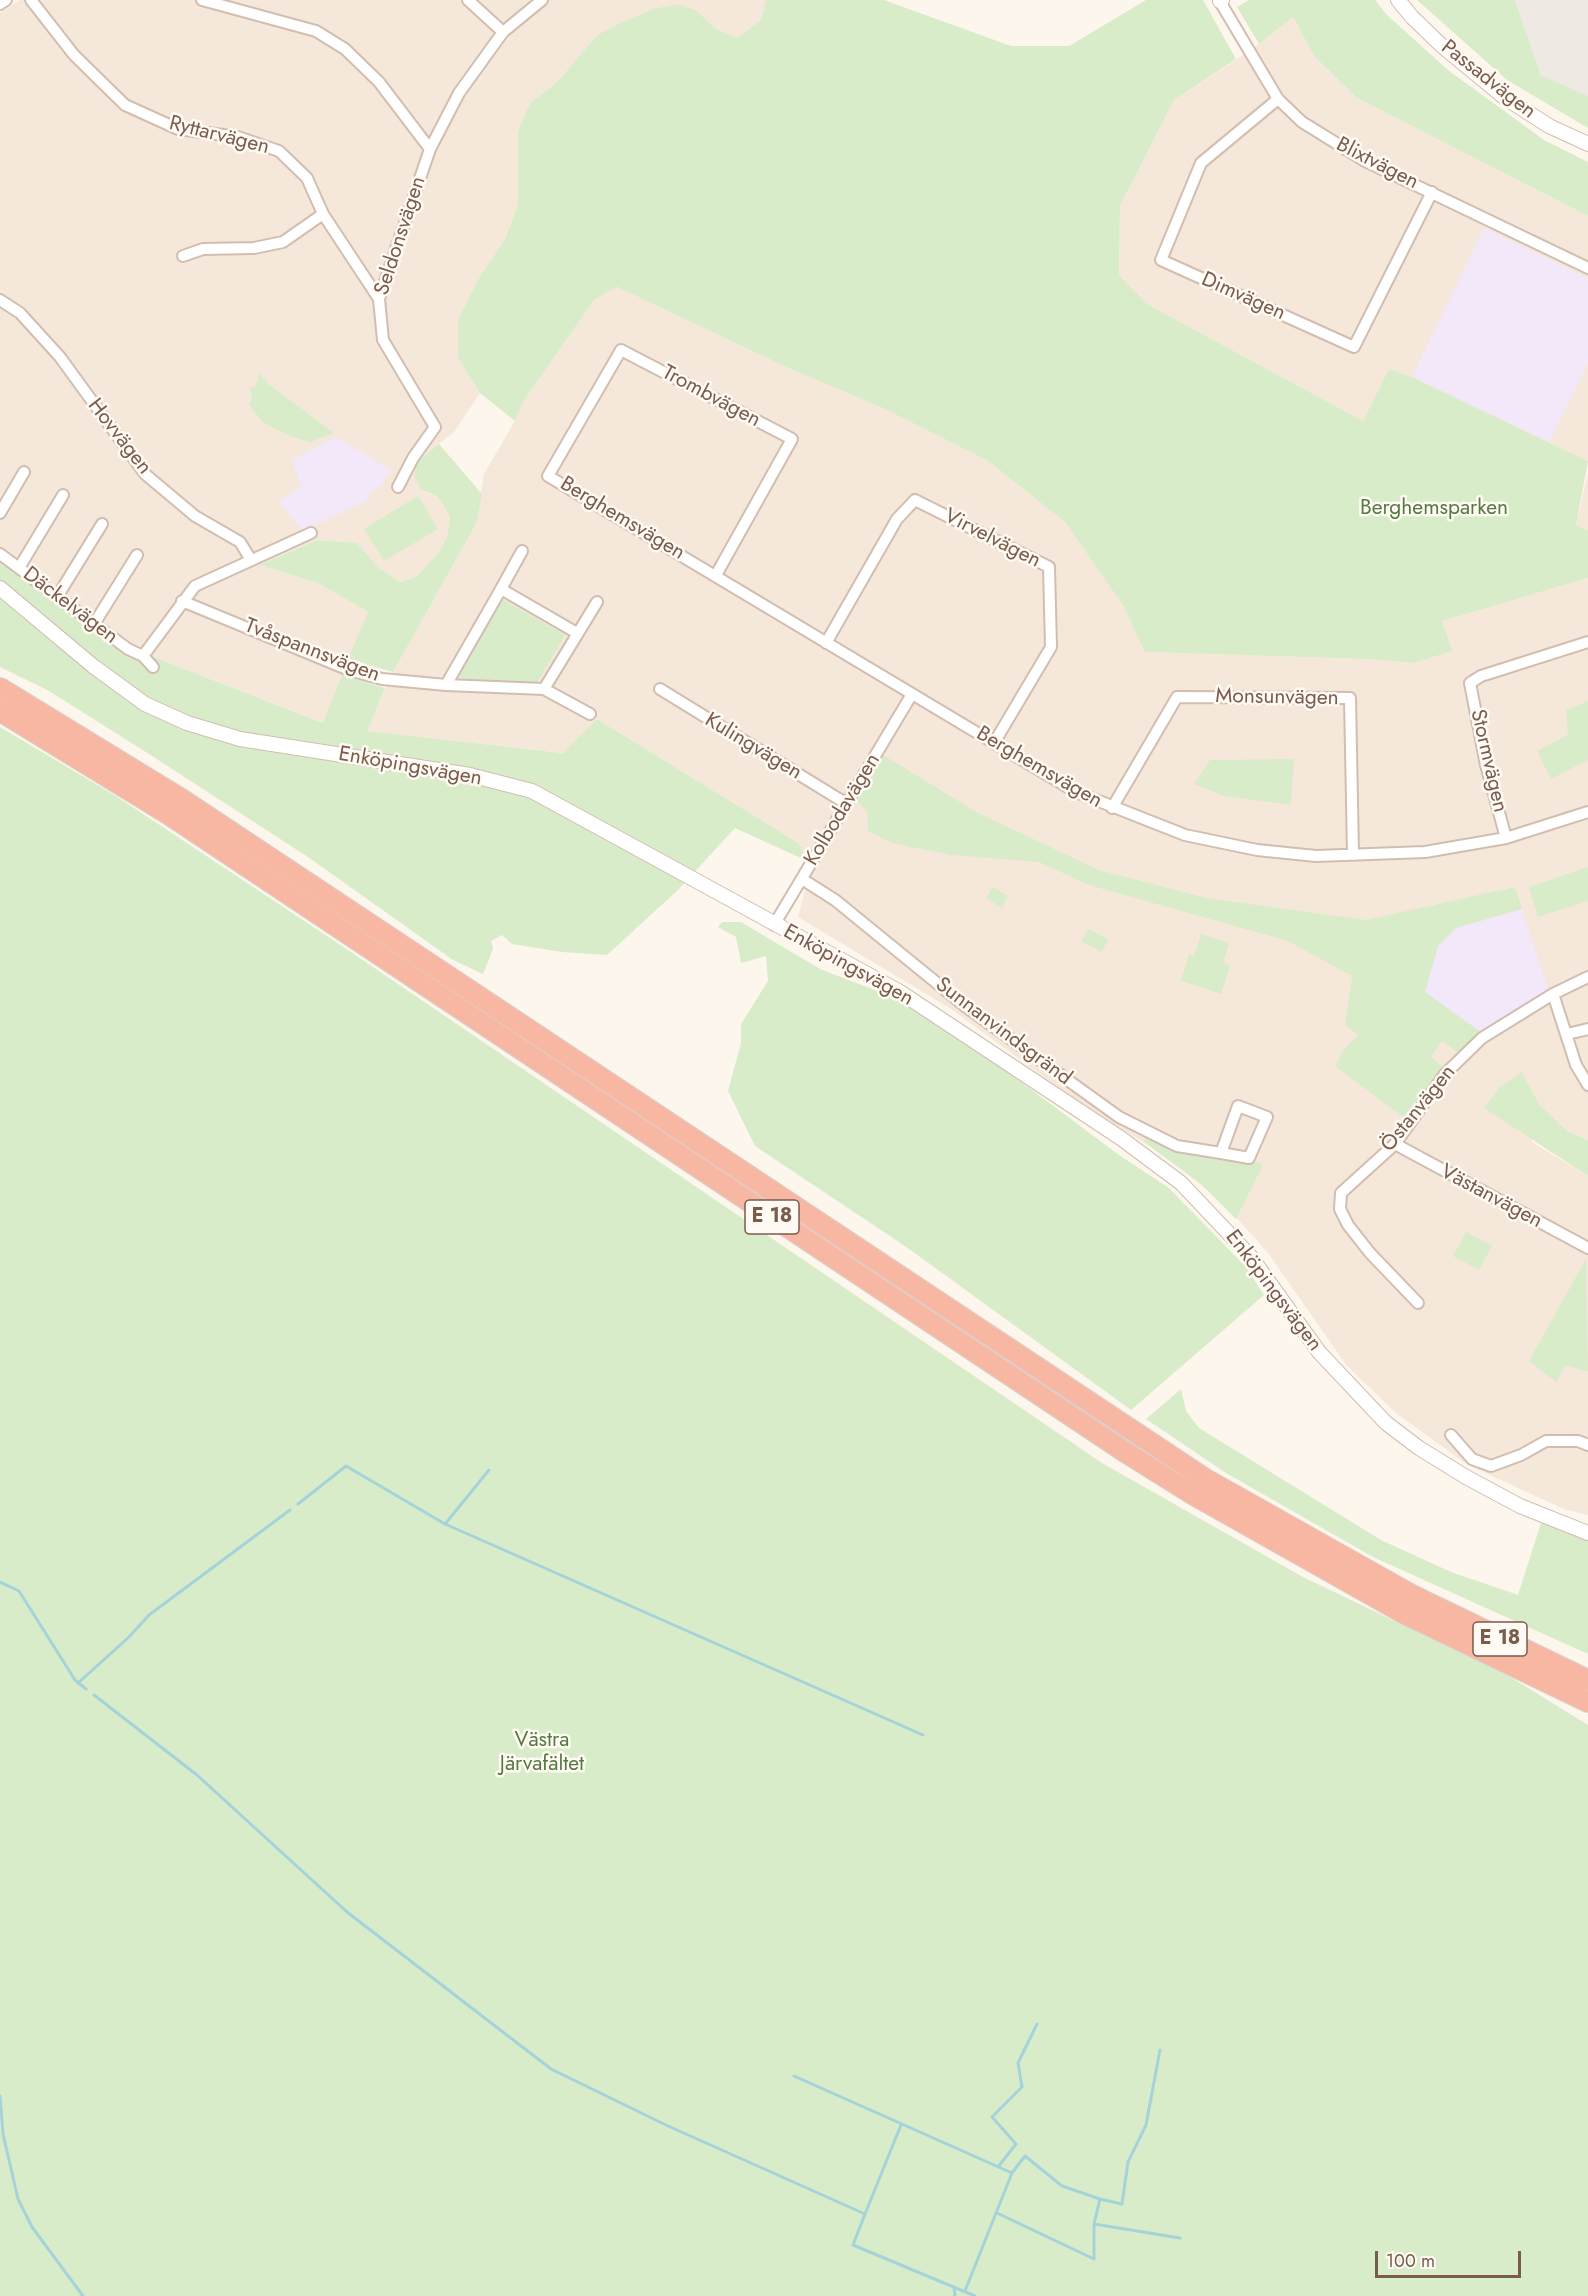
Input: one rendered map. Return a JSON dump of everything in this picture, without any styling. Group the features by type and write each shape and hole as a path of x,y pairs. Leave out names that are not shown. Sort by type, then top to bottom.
{"highway":[{"name":"E 18","path":"0,688 193,806 1186,1466 1272,1518 1402,1590 1588,1680"},
{"name":"E 18","path":"0,711 171,816 1137,1460 1331,1574 1588,1702"},
{"path":"1563,1691 1588,1710"}],"street":[{"path":"0,4 6,0"},
{"name":"Ryttarvägen","path":"30,0 74,55 125,105 178,129 238,137 279,151 307,178 323,214 379,298"},
{"path":"202,0 316,31 345,50 379,82 430,149"},
{"path":"468,0 503,32"},
{"name":"Seldonsvägen","path":"398,487 413,458 435,427 383,340 379,298 430,149 459,93 503,32 542,0"},
{"name":"Blixtvägen","path":"1220,0 1278,99 1302,122 1365,161 1588,268"},
{"name":"Passadvägen","path":"1398,0 1441,45 1504,97 1549,126 1588,144"},
{"name":"Dimvägen","path":"1278,99 1202,163 1161,260 1354,346 1366,328 1432,192"},
{"path":"183,256 203,249 254,248 283,242 323,214"},
{"name":"Hovvägen","path":"0,300 20,313 60,357 145,474 195,516 240,542 251,560"},
{"name":"Trombvägen","path":"548,476 621,350 792,439 716,575"},
{"path":"0,513 24,472"},
{"name":"Berghemsvägen","path":"548,476 1076,792 1185,836 1247,848 1316,856 1425,852 1506,838 1588,812"},
{"path":"19,568 63,495"},
{"name":"Virvelvägen","path":"826,643 897,519 915,500 1049,567 1051,646 994,743"},
{"path":"57,597 102,524"},
{"path":"142,656 195,586 312,533"},
{"path":"446,685 522,551"},
{"name":"Däckelvägen","path":"0,554 128,649 142,656 153,667"},
{"path":"94,624 137,555"},
{"name":"Enköpingsvägen","path":"0,588 117,686 145,704 179,719 240,739 470,775 532,791 900,992 1122,1139 1181,1183 1251,1257 1319,1352 1386,1423 1419,1448 1466,1477 1520,1506 1588,1533"},
{"path":"501,589 577,633"},
{"name":"Tvåspannsvägen","path":"182,601 349,670 382,679 446,685 544,689 590,714"},
{"path":"544,689 597,602"},
{"name":"Stormvägen","path":"1506,838 1486,765 1470,683 1481,676 1588,642"},
{"name":"Kulingvägen","path":"660,689 847,804"},
{"name":"Kolbodavägen","path":"774,925 912,694"},
{"name":"Monsunvägen","path":"1112,808 1177,696 1350,698 1353,855"},
{"name":"Sunnanvindsgränd","path":"802,879 835,900 973,1013 1119,1117 1177,1146 1249,1158 1267,1117 1238,1106 1221,1153"},
{"name":"Östanvägen","path":"1418,1303 1370,1253 1340,1209 1341,1193 1395,1144 1445,1074 1482,1038 1554,994 1588,977"},
{"path":"1554,994 1576,1065 1588,1085"},
{"path":"1567,1034 1588,1029"},
{"name":"Västanvägen","path":"1395,1144 1588,1248"},
{"path":"1451,1436 1472,1459 1491,1466 1521,1455 1546,1441 1578,1441 1588,1445"}],"shaded area":[{"path":"20,0 766,0 761,20 738,39 716,29 697,11 653,9 624,21 597,35 558,81 530,103 518,173 518,204 505,239 479,278 458,319 458,358 480,393 454,432 419,460 426,492 439,498 450,517 447,537 439,552 417,576 400,582 379,568 357,543 317,540 261,565 318,583 368,612 324,723 154,657 143,664 0,563 0,13"},
{"path":"1515,0 1588,0 1588,96 1541,75"},
{"path":"1293,17 1314,56 1357,98 1588,216 1588,461 1412,377 1389,370 1363,421 1147,304 1119,275 1120,206 1174,100 1248,52"},
{"path":"1484,228 1588,278 1588,363 1549,442 1412,377"},
{"path":"617,287 788,368 885,409 988,461 1065,522 1124,607 1146,652 1366,659 1413,663 1441,621 1588,578 1588,1140 1567,1131 1539,1104 1522,1072 1532,1142 1588,1176 1588,1515 1564,1509 1468,1465 1397,1414 1347,1366 1268,1253 1224,1204 1168,1157 1078,1102 951,1009 798,917 808,878 800,844 597,719 564,753 366,731 393,672 476,524 484,474 515,421 523,402 594,300"},
{"path":"336,437 391,470 379,488 369,492 371,498 303,531 278,501 301,488 292,460"},
{"path":"1588,472 1588,530 1576,525"},
{"path":"1522,909 1549,992 1482,1033 1425,992 1438,946 1459,926"}],"green space":[{"name":"Berghemsparken","path":"766,0 884,0 1011,46 1069,46 1146,0 1203,0 1236,59 1174,100 1120,206 1119,275 1147,304 1363,421 1389,369 1412,377 1588,461 1576,525 1588,530 1588,578 1442,621 1452,651 1413,663 1366,659 1145,652 1124,607 1065,522 988,461 885,409 788,368 617,287 594,300 523,402 515,421 480,393 458,358 458,319 479,278 505,239 518,204 518,132 530,103 558,81 597,35 624,21 653,9 679,4 697,11 716,29 738,38 761,20"},
{"path":"1249,0 1375,0 1386,14 1448,70 1544,140 1588,162 1588,216 1357,98 1314,56 1293,17 1259,44 1237,7"},
{"path":"1417,0 1515,0 1541,75 1588,96 1588,128 1507,80"},
{"path":"259,373 267,383 334,433 310,442 292,437 264,423 249,405 252,400 250,387 256,387"},
{"path":"439,444 482,494 476,524 393,672 348,659 368,612 318,583 260,565 317,540 357,543 379,568 400,582 417,576 439,552 447,537 450,517 439,498 420,488 414,476 419,460"},
{"path":"418,496 438,529 384,561 364,529"},
{"path":"0,563 142,664 154,657 323,723 342,675 385,688 367,731 563,753 597,719 800,844 805,860 735,828 678,890 607,955 562,952 512,944 502,935 491,941 493,949 483,974 453,960 308,857 149,754 49,691 0,667"},
{"path":"502,599 565,635 536,685 468,682 458,675"},
{"path":"1588,701 1588,760 1551,779 1537,751 1568,735 1566,710"},
{"name":"Västra Järvafältet","path":"0,727 116,796 348,950 1102,1463 1301,1576 1507,1675 1588,1725 1588,2296 0,2296"},
{"path":"883,755 978,813 1099,870 1206,898 1366,920 1515,887 1522,909 1456,928 1438,946 1425,992 1482,1033 1459,1053 1442,1041 1431,1057 1448,1071 1410,1122 1335,1066 1344,1049 1358,1035 1345,1025 1352,976 1288,941 1089,885 1039,862 951,855 892,843 868,831 867,811 856,800"},
{"path":"1294,759 1291,805 1224,796 1194,784 1210,760"},
{"path":"1588,867 1588,901 1538,917 1529,887"},
{"path":"993,887 1008,896 1002,908 986,898"},
{"path":"722,922 741,922 820,969 898,999 985,1055 1119,1155 1169,1188 1245,1266 1264,1295 1131,1410 905,1246 755,1146 728,1091 741,1043 741,1024 768,981 766,956 741,963 736,937 718,927"},
{"path":"1088,929 1108,939 1102,952 1081,941"},
{"path":"1201,934 1229,943 1223,963 1230,966 1221,994 1181,981 1189,954 1194,956"},
{"path":"1522,1072 1539,1104 1567,1131 1588,1140 1588,1176 1484,1108 1500,1087"},
{"path":"1149,1132 1177,1146 1249,1158 1263,1165 1236,1219 1202,1185 1144,1142"},
{"path":"1466,1232 1492,1246 1479,1270 1453,1256"},
{"path":"1586,1259 1588,1371 1565,1366 1556,1382 1529,1361"},
{"path":"1181,1389 1186,1411 1199,1428 1381,1540 1451,1572 1518,1595 1541,1523 1588,1540 1588,1654 1373,1557 1226,1473 1146,1419"}],"waterway":[{"path":"298,1504 346,1466 445,1524 489,1470"},
{"path":"78,1683 129,1637 149,1615 290,1510"},
{"path":"445,1524 923,1735"},
{"path":"0,1582 19,1591 75,1680 86,1689"},
{"path":"94,1695 197,1775 347,1912 551,2069 668,2126 865,2214 853,2245 975,2296"},
{"path":"998,2167 1016,2144 992,2117 1022,2087 1018,2063 1037,2024"},
{"path":"997,2213 1094,2259 1094,2224 1100,2199 1122,2204 1128,2162 1146,2125 1160,2050"},
{"path":"794,2076 1012,2173 1025,2156 1062,2186 1100,2199"},
{"path":"0,2096 3,2134 18,2199 32,2227 83,2296"},
{"path":"865,2214 901,2125"},
{"path":"965,2291 1012,2173"},
{"path":"1094,2224 1180,2238"},
{"path":"954,2287 955,2296"}]}
